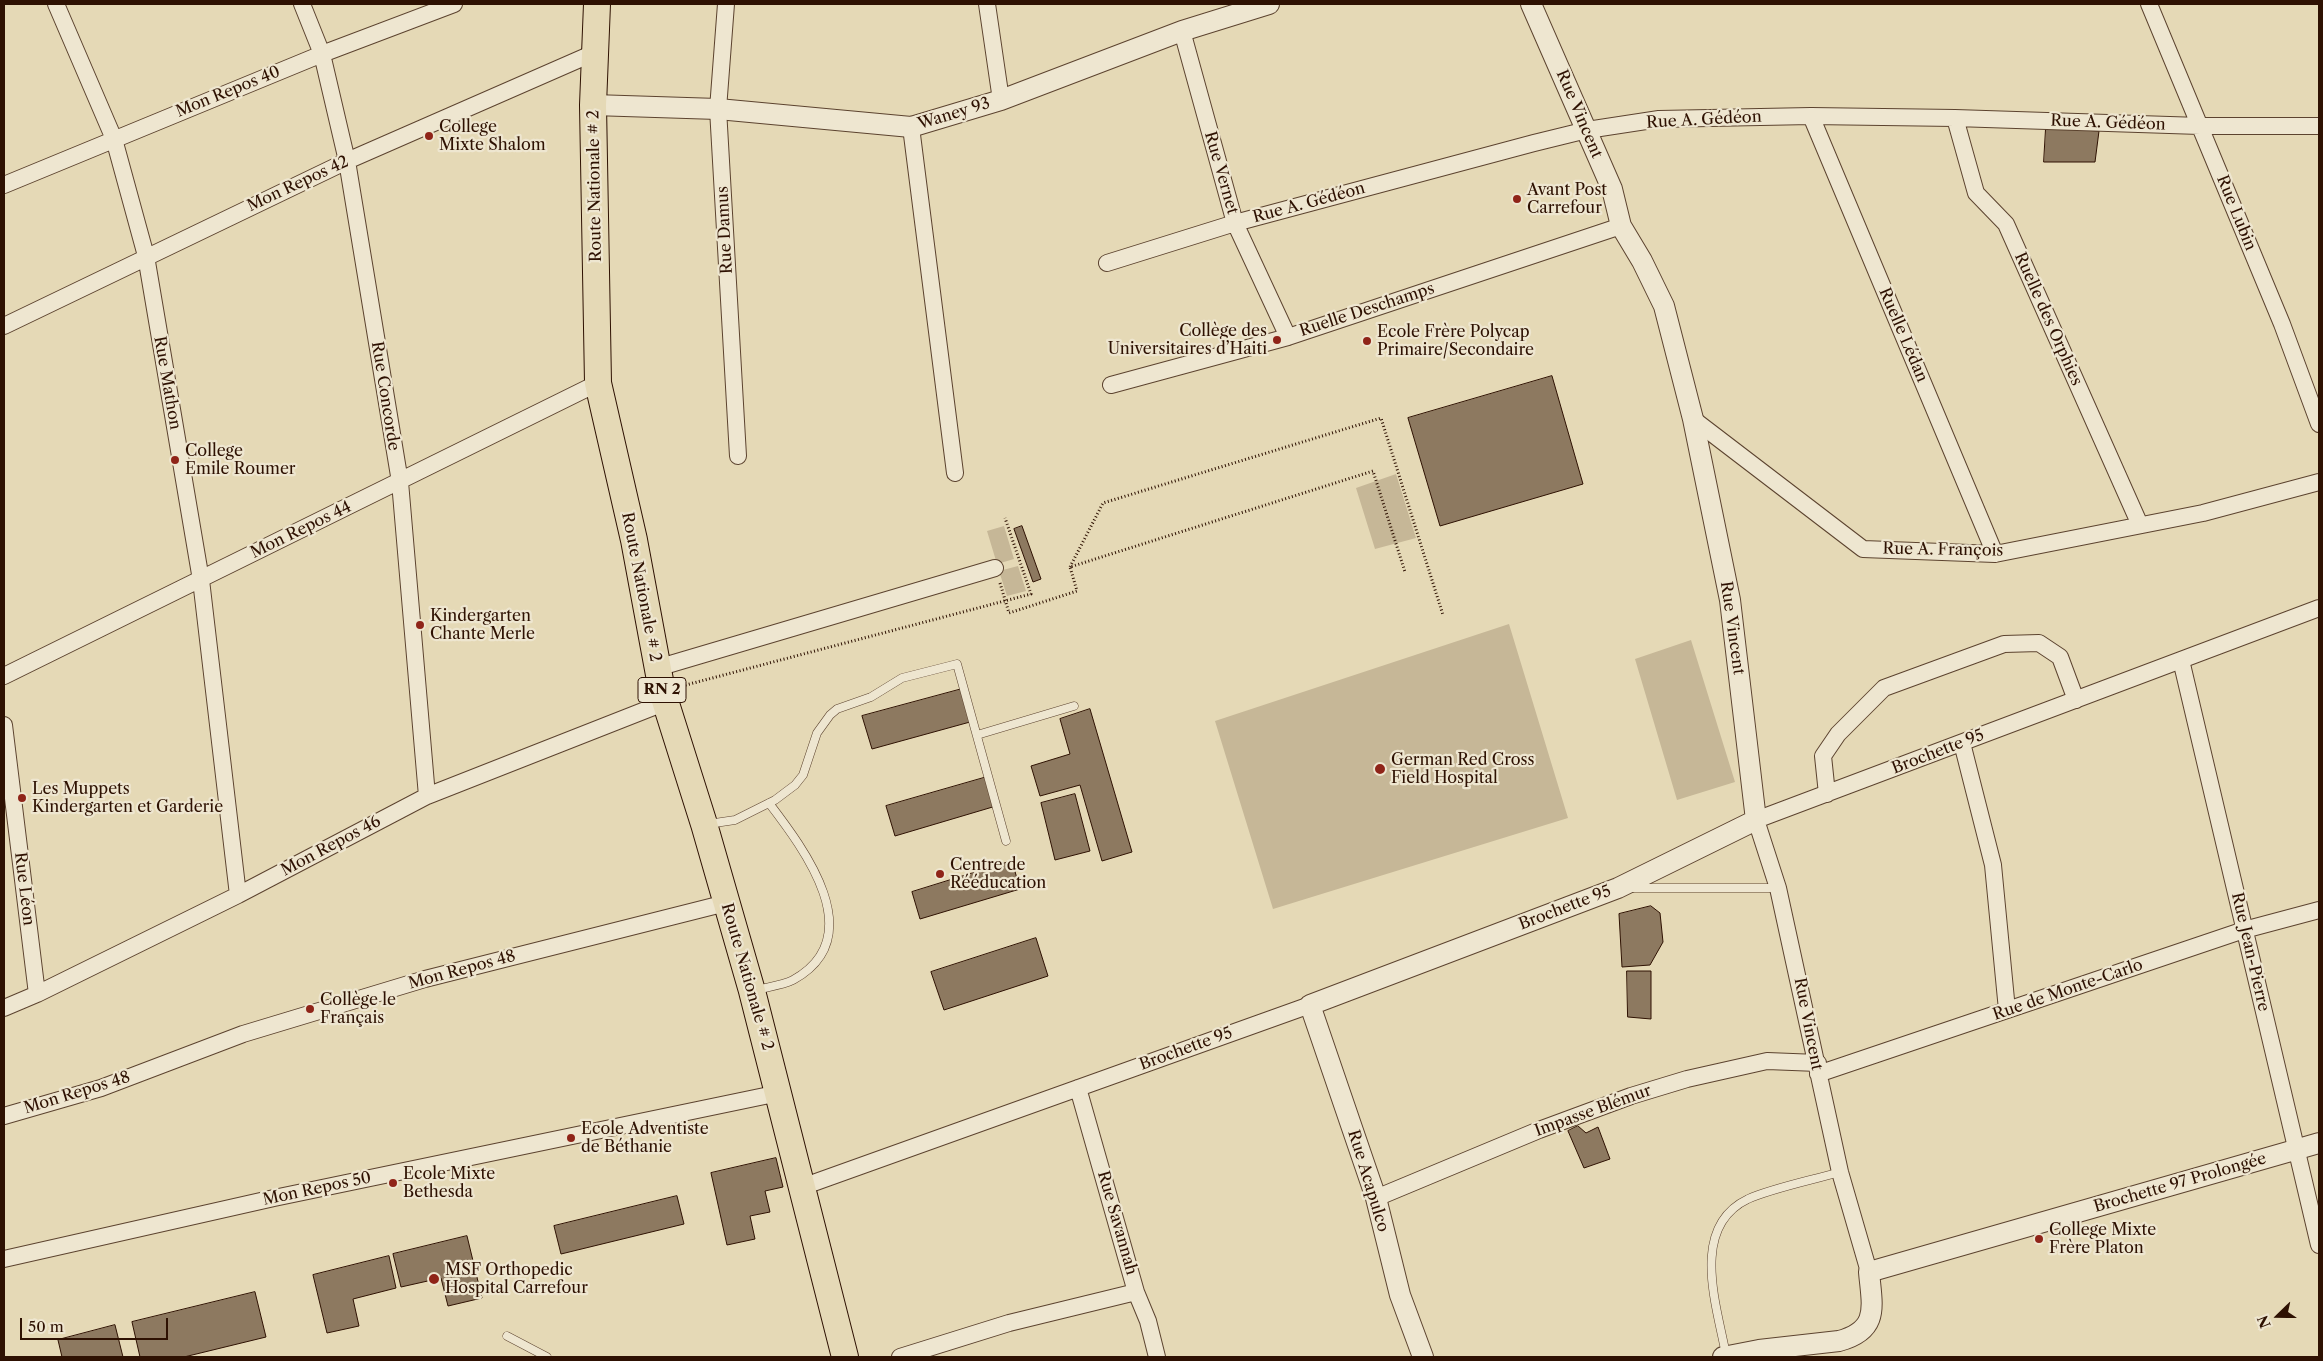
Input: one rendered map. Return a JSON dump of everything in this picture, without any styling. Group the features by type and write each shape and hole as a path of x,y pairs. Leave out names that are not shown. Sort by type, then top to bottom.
{"main road":[{"name":"Route Nationale # 2","path":"597,4 593,105 598,383 634,540 662,687 752,991 845,1357"}],"street":[{"name":"Rue Mathon","path":"56,4 114,139 146,256 201,580 238,896"},
{"name":"Rue Concorde","path":"302,4 322,54 347,161 400,482 427,796"},
{"name":"Mon Repos 40","path":"4,185 322,54 454,4"},
{"name":"Rue Damus","path":"726,4 718,109 738,456"},
{"path":"987,4 1001,100"},
{"name":"Waney 93","path":"593,105 718,109 911,127 1001,100 1182,32 1269,4"},
{"name":"Rue Vincent","path":"1531,4 1612,189 1621,226 1642,261 1664,306 1693,419 1730,600 1756,820 1778,888 1840,1172 1869,1272"},
{"name":"Rue Lubin","path":"2149,4 2282,324 2319,424"},
{"name":"Rue Vernet","path":"1182,32 1235,223 1288,337"},
{"name":"Mon Repos 42","path":"4,326 146,256 347,161 596,52"},
{"name":"Rue A. Gédéon","path":"1107,263 1235,223 1587,130 1659,119 1810,116 1956,118 2200,126 2319,126"},
{"name":"Ruelle Lédan","path":"1810,116 1995,554"},
{"name":"Ruelle des Orphies","path":"1956,118 1976,193 2006,224 2140,525"},
{"path":"911,127 955,473"},
{"name":"Ruelle Deschamps","path":"1111,385 1288,337 1621,226"},
{"name":"Mon Repos 44","path":"4,676 598,383"},
{"name":"Rue A. François","path":"1693,419 1863,549 1995,554 2203,513 2319,482"},
{"name":"Mon Repos 46","path":"4,1008 37,994 238,896 427,796 662,687 995,568"},
{"name":"Brochette 95","path":"802,1187 1310,1005 1618,888 1756,820 2319,608"},
{"path":"1826,794 1823,756 1838,734 1884,688 2004,644 2039,643 2060,657 2076,700"},
{"name":"Rue Jean-Pierre","path":"2181,660 2319,1245"},
{"name":"Rue Léon","path":"4,725 37,994"},
{"path":"1962,743 1994,865 2007,1010"},
{"name":"Mon Repos 48","path":"4,1116 101,1088 243,1034 425,979 726,903"},
{"name":"Rue de Monte-Carlo","path":"1818,1068 2007,1010 2244,930 2319,910"},
{"name":"Rue Acapulco","path":"1310,1005 1376,1198 1400,1295 1422,1357"},
{"name":"Impasse Blémur","path":"1376,1198 1539,1130 1631,1096 1687,1079 1767,1061 1818,1068"},
{"name":"Rue Savannah","path":"1078,1088 1136,1292 1148,1321 1157,1357"},
{"name":"Mon Repos 50","path":"4,1259 274,1198 779,1093"},
{"name":"Brochette 97 Prolongée","path":"1869,1272 2319,1143"},
{"path":"1725,1357 1759,1350 1852,1338 1862,1331 1870,1320 1872,1307 1869,1272"},
{"path":"900,1357 1010,1323 1136,1292"}],"lane":[{"path":"704,824 735,820 769,803 795,785 803,775 817,733 830,715 837,709 871,697 902,678 957,664 1006,841"},
{"path":"977,735 1074,706"},
{"path":"752,991 792,980 819,958 828,938 829,917 826,897 818,876 798,842 769,803"},
{"path":"1618,888 1778,888"},
{"path":"1725,1357 1711,1271 1711,1252 1724,1217 1732,1208 1749,1199 1840,1172"},
{"path":"507,1336 547,1357"}],"path":[{"path":"1009,613 1077,592 1070,568 1103,503 1381,418 1443,615"},
{"path":"1070,568 1373,471 1405,572"},
{"path":"662,687 1031,594 1005,518"}],"shaded area":[{"path":"1396,474 1416,538 1375,549 1356,488"},
{"path":"1004,526 1014,559 997,564 987,531"},
{"path":"1018,566 1026,591 1007,596 999,571"},
{"path":"1509,624 1568,818 1273,909 1215,721"},
{"path":"1691,640 1735,782 1677,800 1635,659"}],"building":[{"path":"2046,128 2099,131 2095,162 2044,162"},
{"path":"1552,376 1583,484 1440,526 1408,418"},
{"path":"1022,526 1041,579 1033,582 1014,529"},
{"path":"962,689 970,722 872,749 862,716"},
{"path":"1090,709 1132,852 1102,861 1080,785 1040,796 1031,766 1070,754 1060,719"},
{"path":"987,777 996,806 895,836 886,806"},
{"path":"1075,794 1090,851 1055,860 1041,803"},
{"path":"1012,861 1020,889 920,919 912,892"},
{"path":"1651,906 1660,913 1663,942 1650,965 1622,967 1619,914"},
{"path":"1036,938 1048,976 944,1010 931,972"},
{"path":"1627,971 1651,971 1651,1019 1628,1017"},
{"path":"1578,1126 1586,1133 1598,1127 1610,1159 1584,1168 1568,1131"},
{"path":"776,1158 783,1187 765,1191 770,1212 750,1216 755,1239 727,1245 711,1173"},
{"path":"677,1196 684,1224 561,1254 554,1226"},
{"path":"467,1236 482,1298 448,1306 441,1278 401,1287 393,1254"},
{"path":"389,1256 396,1288 353,1299 359,1326 327,1333 313,1275"},
{"path":"255,1292 266,1337 184,1357 140,1357 132,1322"},
{"path":"115,1325 123,1357 62,1357 58,1340"}],"place":[{"name":"College Mixte Shalom","path":"429,136"},
{"name":"Avant Post Carrefour","path":"1517,199"},
{"name":"Collège des Universitaires d’Haiti","path":"1277,340"},
{"name":"Ecole Frère Polycap Primaire/Secondaire","path":"1367,341"},
{"name":"College Emile Roumer","path":"175,460"},
{"name":"Kindergarten Chante Merle","path":"420,625"},
{"name":"German Red Cross Field Hospital","path":"1380,769"},
{"name":"Les Muppets Kindergarten et Garderie","path":"22,798"},
{"name":"Centre de Rééducation","path":"940,874"},
{"name":"Collège le Français","path":"310,1009"},
{"name":"Ecole Adventiste de Béthanie","path":"571,1138"},
{"name":"Ecole Mixte Bethesda","path":"393,1183"},
{"name":"College Mixte Frère Platon","path":"2039,1239"},
{"name":"MSF Orthopedic Hospital Carrefour","path":"434,1279"}]}
